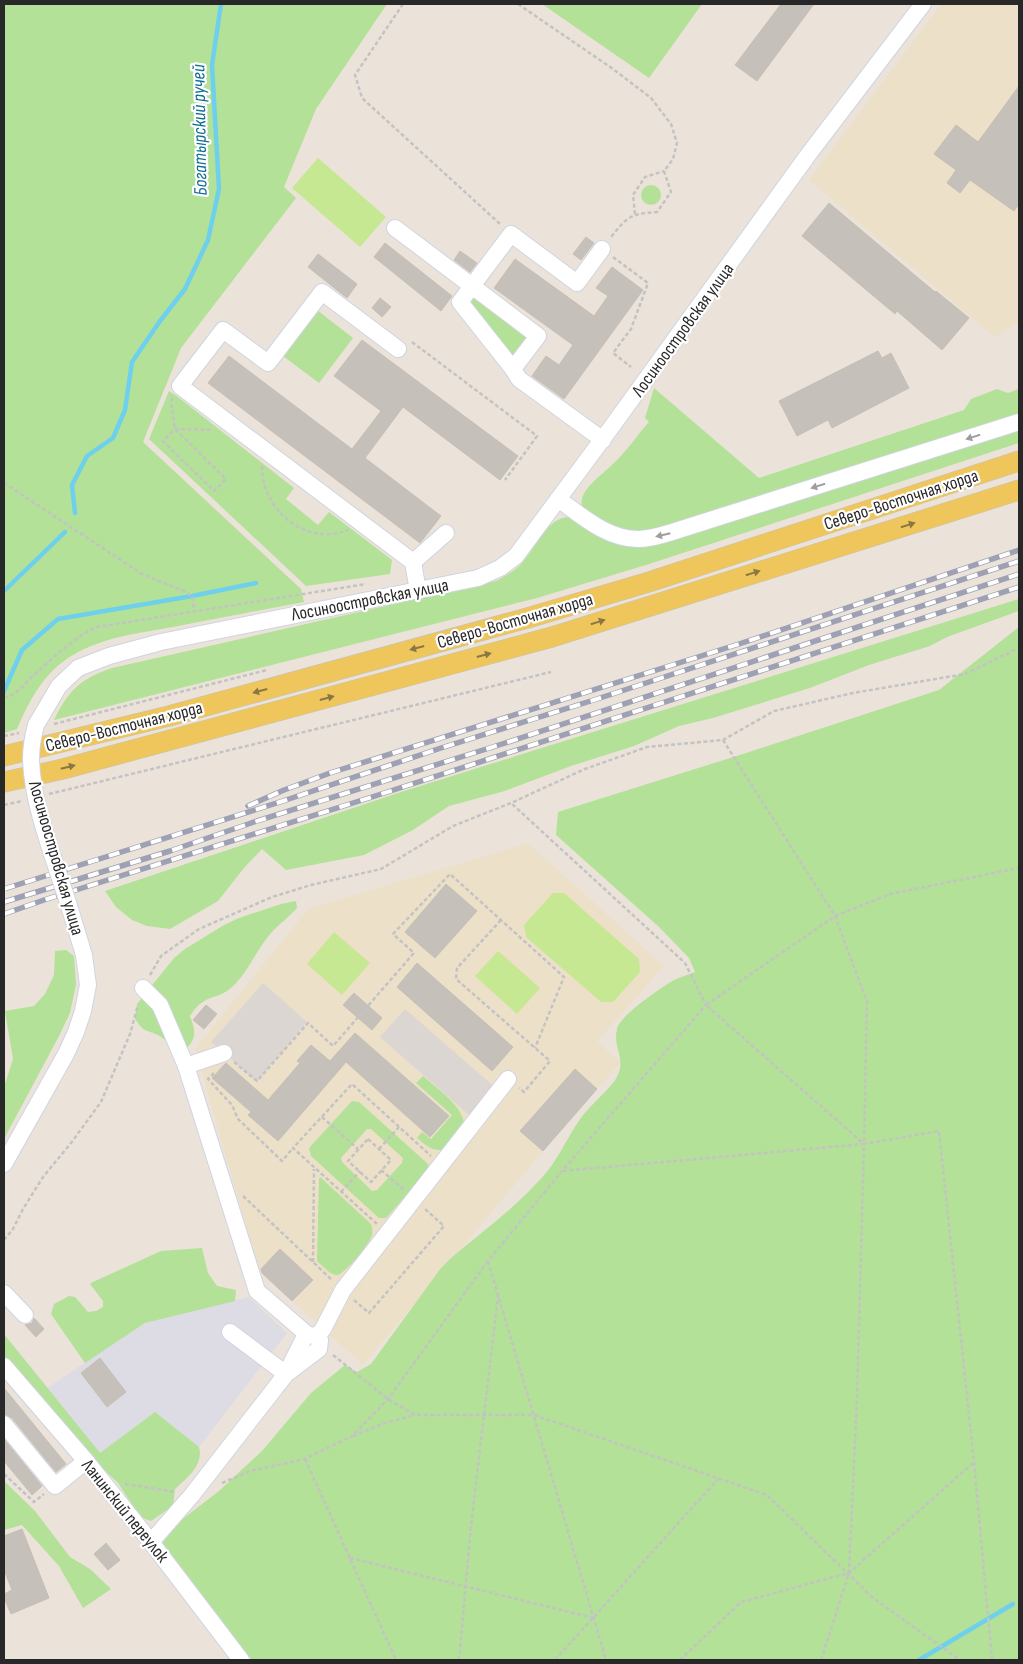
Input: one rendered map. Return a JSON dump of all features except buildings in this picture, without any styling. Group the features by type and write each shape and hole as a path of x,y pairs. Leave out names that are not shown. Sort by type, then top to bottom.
{"main road":[{"name":"Северо-Восточная хорда","path":"4,756 169,716 531,617 658,578 1019,461"},
{"name":"Северо-Восточная хорда","path":"4,782 64,769 552,637 1019,490"}],"street":[{"name":"Лосиноостровская улица","path":"4,1164 66,1054 83,1011 88,984 84,955 37,804 32,780 31,758 36,725 59,686 78,668 109,656 161,642 478,578 500,568 516,556 603,440 808,154 923,4"},
{"path":"395,228 538,336 513,369"},
{"path":"602,249 577,282 511,234 460,302 519,379 603,440"},
{"path":"398,349 322,292 268,364 223,330 180,386 413,562 418,591"},
{"path":"558,499 600,528 613,534 626,538 650,538 1019,422"},
{"path":"413,562 446,533"},
{"path":"142,988 160,1005 186,1066 257,1291 315,1339 319,1349 286,1374 192,1495 151,1542"},
{"path":"186,1066 224,1053"},
{"path":"315,1339 323,1329 343,1290 508,1079"},
{"path":"4,1293 25,1315"},
{"path":"230,1332 286,1374"},
{"name":"Ланинский переулок","path":"4,1366 86,1461 151,1542 241,1660"},
{"path":"4,1424 55,1486 86,1461"}],"path":[{"path":"402,4 355,75 362,98 511,234"},
{"path":"518,4 652,98 671,124 677,144 673,159 664,171 645,177 633,195 635,214"},
{"path":"631,367 613,353 630,329 648,283 602,249 621,225 635,214 657,212 672,192 664,171"},
{"path":"398,349 407,338 537,436 505,480"},
{"path":"180,386 171,401 175,429 226,479 214,491 163,441 175,429 238,430"},
{"path":"264,449 261,468 265,490 276,510 293,525 314,533 337,534 363,524"},
{"path":"4,483 142,574 192,596 195,612"},
{"path":"4,1240 13,1229 23,1208 43,1177 101,1102 130,1034 142,988 161,956 199,929 249,906 288,892 311,885 381,870 453,826 511,803 585,769 647,748 723,740 774,711 853,693 965,674 1019,648"},
{"path":"49,794 551,672"},
{"path":"723,740 835,916 867,1002 858,1397 849,1573 821,1660"},
{"path":"4,805 31,799"},
{"path":"511,803 685,963 706,1005 864,1144"},
{"path":"352,1436 388,1399 488,1261 562,1171 706,1005 835,916 890,894 1019,868"},
{"path":"224,1053 257,1081 308,1023 333,1046 414,953 394,934 450,874 564,977 535,1048"},
{"path":"501,920 457,968 456,979 550,1061 524,1092 508,1079"},
{"path":"215,1072 208,1079 232,1105 238,1119 282,1161 352,1084 441,1165"},
{"path":"322,1117 358,1150"},
{"path":"379,1149 399,1127"},
{"path":"562,1171 864,1144 939,1132 974,1462 992,1660"},
{"path":"368,1139 391,1160 371,1182 348,1161 358,1150 368,1139"},
{"path":"293,1148 387,1234"},
{"path":"314,1168 314,1262"},
{"path":"240,1193 369,1313 444,1226 381,1170"},
{"path":"341,1192 360,1172"},
{"path":"488,1261 606,1660"},
{"path":"460,1660 483,1415 498,1294"},
{"path":"315,1339 388,1399 415,1415"},
{"path":"217,1485 250,1471 305,1459 382,1424 415,1415 534,1415 767,1496 873,1598 960,1660"},
{"path":"305,1459 396,1660"},
{"path":"680,1660 741,1602 849,1573 974,1462"},
{"path":"4,1474 34,1502 55,1486"},
{"path":"555,1660 718,1479"},
{"path":"117,1483 192,1495"},
{"path":"350,1558 594,1618"}],"shaded area":[{"path":"941,4 1019,4 1019,322 994,337 809,180"},
{"path":"528,843 664,966 597,1042 621,1062 543,1151 363,1365 259,1271 195,1049 308,909"},
{"path":"263,983 307,1022 257,1081 211,1042"},
{"path":"405,1009 499,1091 476,1121 380,1037"},
{"path":"249,1297 287,1333 199,1447 155,1412 100,1454 47,1388 145,1323"}],"green space":[{"path":"4,4 387,4 316,109 284,187 296,198 181,348 143,442 301,589 304,602 122,636 85,649 63,662 46,678 27,707 17,729 4,733"},
{"path":"542,4 702,4 649,78"},
{"path":"318,158 386,217 360,247 292,188"},
{"path":"651,185 658,188 661,195 658,202 651,205 644,202 641,195 644,188"},
{"path":"474,293 531,337 513,362 466,302"},
{"path":"317,310 353,338 319,383 283,356"},
{"path":"654,388 759,478 964,410 971,399 997,389 1008,393 1019,389 1019,419 668,529 630,534 615,529 587,513 582,506 582,498 592,483 619,458 649,422 645,418"},
{"path":"169,391 294,488 286,499 318,525 329,512 392,560 390,574 306,586 149,439"},
{"path":"1019,426 1019,443 646,565 537,598 54,720 70,693 92,676 112,668 496,581 519,566 542,534 554,522 562,518 570,517 625,542"},
{"path":"1019,599 1019,611 947,637 930,646 869,665 810,688 713,718 679,726 634,746 571,766 505,791 449,806 413,830 364,855 286,870 262,849 218,901 170,929 147,926 132,920 116,907 105,891 401,792"},
{"path":"1019,627 1019,1660 252,1660 160,1545 184,1518 219,1491 262,1451 311,1393 345,1365 357,1372 371,1364 441,1268 542,1178 575,1126 613,1083 620,1068 616,1037 620,1023 642,1002 660,989 674,980 695,972 689,958 659,927 556,835 558,812 939,690"},
{"path":"553,893 564,893 639,959 640,972 613,1002 601,1002 526,937 524,925"},
{"path":"296,901 297,908 270,934 238,981 227,991 206,1000 195,1008 190,1016 194,1028 194,1037 190,1045 181,1053 158,1035 140,1026 135,1019 137,1004 174,958 185,949 239,918"},
{"path":"334,932 370,963 342,995 307,964"},
{"path":"66,950 74,956 76,984 70,1013 4,1139 4,1087 13,1059 5,1011 34,1006 45,994 54,975 55,951"},
{"path":"498,951 540,988 517,1014 475,976"},
{"path":"423,1076 453,1103 462,1116 464,1123 443,1150 432,1148 417,1138 422,1132 431,1139 452,1115 416,1083"},
{"path":"352,1101 359,1102 428,1164 429,1169 386,1218 379,1218 311,1156 309,1148","holes":["367,1129 371,1129 403,1158 402,1163 377,1190 372,1191 342,1162 341,1158"]},
{"path":"320,1177 371,1224 372,1230 372,1235 362,1251 345,1270 336,1275 328,1271 317,1261"},
{"path":"202,1248 208,1273 217,1286 236,1290 235,1301 145,1323 85,1363 51,1314 54,1304 69,1296 75,1297 88,1312 96,1311 103,1307 103,1301 90,1284 93,1282 161,1251"},
{"path":"4,1334 100,1453 155,1412 199,1447 200,1454 197,1465 189,1476 175,1489 173,1506 151,1521 143,1518 137,1512 118,1483 92,1458 5,1361"},
{"path":"4,1481 35,1511 70,1557 90,1569 111,1589 83,1608 59,1566 22,1525 4,1530"}],"waterway":[{"name":"Богатырский ручей","path":"75,513 72,485 87,456 113,438 125,410 132,362 185,289 208,240 219,189 212,65 221,4"},
{"name":"Богатырский ручей","path":"4,591 65,532"},
{"path":"4,691 22,650 58,619 256,583"},
{"path":"919,1660 1013,1604"}],"railway":[{"path":"248,806 330,773 739,644 1019,550"},
{"path":"4,889 283,801 1019,561"},
{"path":"4,902 170,851 254,822 499,745 1019,574"},
{"path":"4,914 1019,587"}]}
